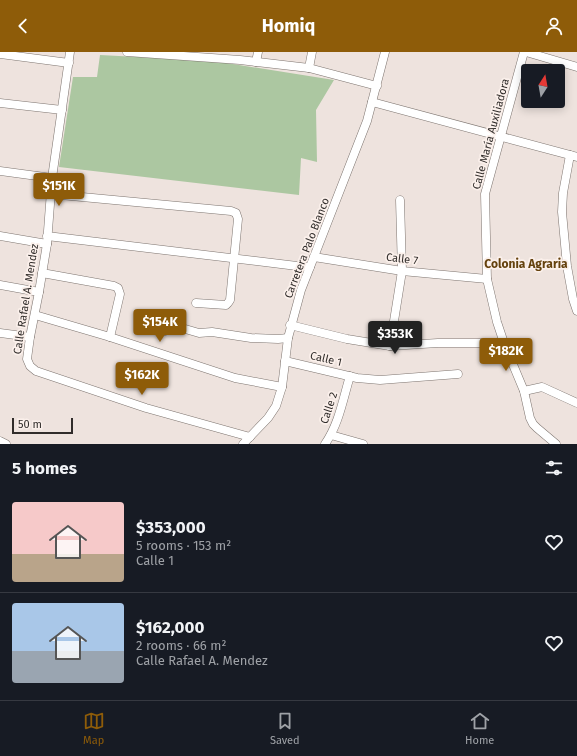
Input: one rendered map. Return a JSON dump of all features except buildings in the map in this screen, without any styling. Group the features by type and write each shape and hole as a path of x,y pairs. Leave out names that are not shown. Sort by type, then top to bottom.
{"street":[{"name":"Calle Rafael A. Mendez","path":"70,52 52,178 47,240 40,292 30,337 27,359 30,366 36,371 146,408 250,437"},
{"path":"127,52 212,55 308,68 377,86"},
{"path":"256,62 258,52"},
{"path":"308,68 312,52"},
{"name":"Carretera Palo Blanco","path":"243,444 268,418 276,406 282,388 290,325 301,290 367,121 385,52"},
{"path":"525,52 577,67"},
{"name":"Calle María Auxiliadora","path":"525,52 485,194 487,279 497,322 504,343 524,390 530,418 533,424 556,444"},
{"path":"0,54 69,63"},
{"path":"372,102 574,156 563,193 562,212 567,266 573,299 577,311"},
{"path":"0,103 62,110"},
{"path":"0,171 52,178"},
{"path":"50,194 232,211 236,213 238,219 230,300 226,305 196,303"},
{"path":"390,346 402,271 400,200"},
{"path":"0,236 310,267"},
{"name":"Calle 7","path":"314,257 402,271 487,279"},
{"path":"42,273 118,288 120,294 110,337"},
{"path":"0,284 40,292"},
{"path":"35,315 110,337 235,378 282,388"},
{"path":"290,325 347,339 390,346 453,343 504,343"},
{"path":"165,331 170,327 175,326 199,333 212,332 267,339 288,338"},
{"path":"0,333 30,337"},
{"name":"Calle 1","path":"285,361 357,378 380,380 458,374"},
{"name":"Calle 2","path":"325,444 336,426 350,376"},
{"path":"524,390 542,387 577,403"},
{"path":"331,435 363,444"},
{"path":"0,441 6,444"}],"green space":[{"path":"100,55 214,61 334,80 316,110 317,162 301,158 299,195 59,167 73,77 97,77"}],"district":[{"name":"Colonia Agraria","path":"526,264"}]}
